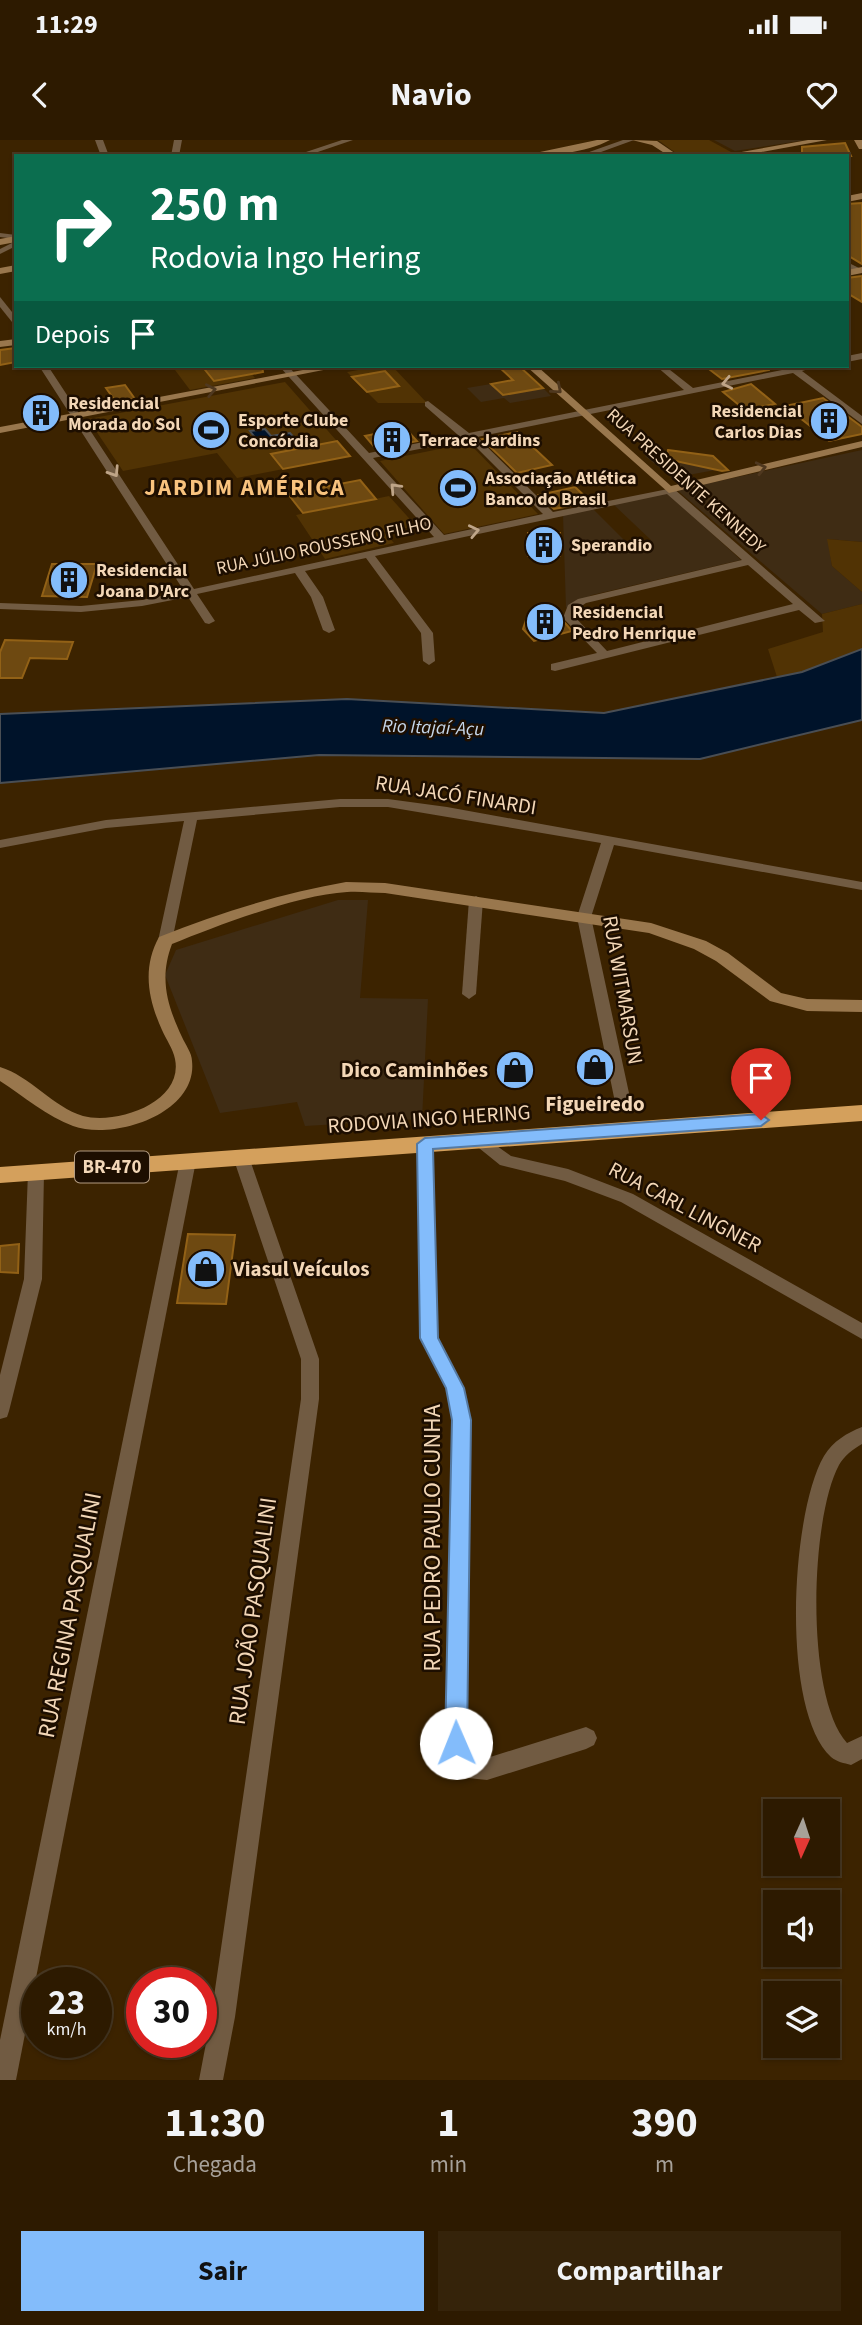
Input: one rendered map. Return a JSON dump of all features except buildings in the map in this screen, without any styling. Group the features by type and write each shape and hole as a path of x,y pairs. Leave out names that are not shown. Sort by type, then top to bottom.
{"highway":[{"name":"RODOVIA INGO HERING","path":"0,1175 862,1113"}],"street":[{"path":"304,154 349,140"},
{"path":"589,154 630,140"},
{"path":"636,140 653,142 672,154"},
{"path":"736,154 823,140"},
{"path":"587,154 601,141"},
{"path":"534,154 601,141"},
{"path":"0,300 14,321"},
{"path":"45,368 209,621"},
{"path":"0,430 287,370 313,368"},
{"name":"RUA PRESIDENTE KENNEDY","path":"533,368 819,621"},
{"path":"662,368 691,391"},
{"path":"366,457 791,368 862,421"},
{"path":"287,370 441,538"},
{"path":"428,404 474,440 550,515"},
{"path":"669,490 862,444"},
{"path":"655,477 698,483"},
{"name":"RUA JÚLIO ROUSSENQ FILHO","path":"0,606 110,608 669,490"},
{"path":"368,554 427,633 429,661"},
{"path":"605,655 569,618 572,607 582,601 750,561"},
{"path":"298,569 317,597 329,630"},
{"path":"555,667 801,606"},
{"name":"RUA JACÓ FINARDI","path":"1,845 83,827 340,803 388,803 447,811 862,886"},
{"path":"0,1073 77,1121 88,1124 131,1119 160,1106 178,1087 185,1070 184,1060 153,980 156,962 165,941 191,817"},
{"name":"RUA WITMARSUN","path":"608,842 584,917 624,1107"},
{"path":"165,941 204,925 306,894 346,887 409,891 651,928 700,945 722,957 762,988 791,1001 827,1006 862,1006"},
{"path":"469,994 476,900"},
{"name":"RUA CARL LINGNER","path":"480,1140 506,1161 568,1175 627,1198 862,1332"},
{"name":"RUA PEDRO PAULO CUNHA","path":"425,1144 429,1338 455,1388 461,1420 455,1728 457,1758 463,1766 472,1770 487,1769 586,1738"},
{"name":"RUA JOÃO PASQUALINI","path":"211,2080 223,2017 310,1399 310,1359 241,1157"},
{"name":"RUA REGINA PASQUALINI","path":"4,2080 188,1161"},
{"path":"0,1412 33,1279 36,1172"},
{"path":"862,1435 842,1448 830,1462 816,1512 809,1576 807,1638 810,1672 826,1734 836,1749 847,1753 858,1751 862,1747"}],"shaded area":[{"path":"658,140 709,140 731,152 706,154 677,154"},
{"path":"714,140 806,140 735,151"},
{"path":"174,368 247,368 255,378 190,390"},
{"path":"369,368 394,368 427,403 378,403 347,372"},
{"name":"Esporte Clube Concórdia","path":"285,382 350,456 237,478 217,453 123,471 88,419"},
{"path":"491,384 503,395 543,388 551,396 510,403 504,398 481,402 467,388"},
{"name":"Associação Atlética Banco do Brasil","path":"469,443 538,514 444,534 380,461"},
{"path":"672,450 713,456 726,468 672,478 645,456"},
{"path":"862,450 862,542 828,539 832,566 862,592 862,604 822,614 677,490"},
{"path":"666,492 741,560 592,595 566,608 563,515 592,508 630,546 651,540 613,504"},
{"path":"389,496 416,526 384,532 394,543 325,559 296,515"},
{"path":"827,539 862,542 862,592 832,566"},
{"path":"862,604 862,649 802,672 777,677 768,649 823,632 822,614"},
{"path":"338,900 368,900 360,998 428,999 422,1119 305,1126 297,1102 220,1113 165,975 176,950"}],"water":[{"path":"265,429 271,436 290,433 298,442 263,448 250,431"},
{"name":"Rio Itajaí-Açu","path":"862,649 862,720 700,759 319,755 0,783 0,714 347,699 604,713 802,672"}],"place":[{"name":"Residencial Morada do Sol","path":"41,413"},
{"name":"Residencial Carlos Dias","path":"829,421"},
{"name":"Esporte Clube Concórdia","path":"211,430"},
{"name":"Terrace Jardins","path":"392,440"},
{"name":"Associação Atlética Banco do Brasil","path":"458,488"},
{"name":"Sperandio","path":"544,545"},
{"name":"Residencial Joana D'Arc","path":"69,580"},
{"name":"Residencial Pedro Henrique","path":"545,622"},
{"name":"Figueiredo","path":"595,1067"},
{"name":"Dico Caminhões","path":"515,1070"},
{"name":"Viasul Veículos","path":"206,1269"}],"district":[{"name":"JARDIM AMÉRICA","path":"245,487"}],"route":[{"path":"456,1743 461,1420 455,1388 429,1338 425,1144 761,1120"}]}
